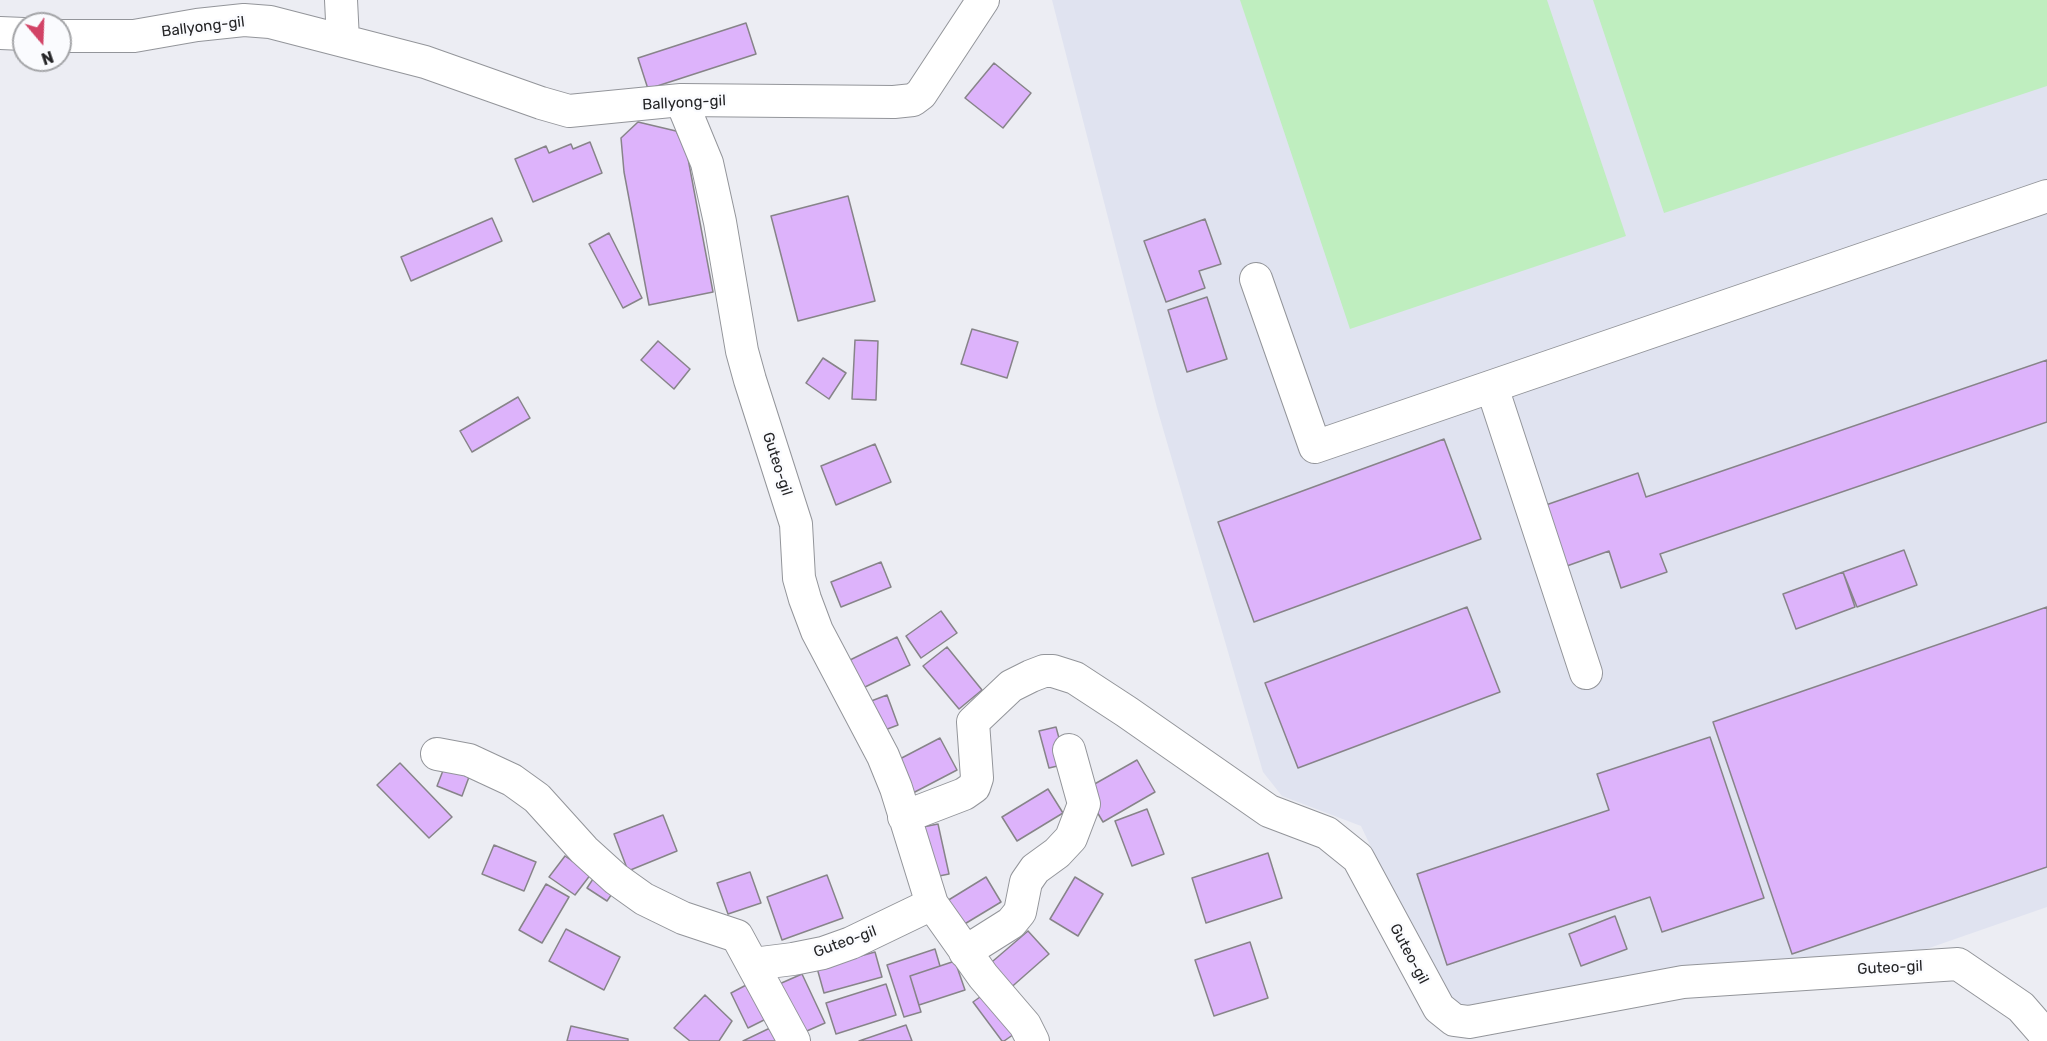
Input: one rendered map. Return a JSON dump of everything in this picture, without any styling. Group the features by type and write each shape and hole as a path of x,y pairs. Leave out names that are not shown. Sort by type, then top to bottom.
{"street":[{"path":"341,0 343,40"},
{"name":"Ballyong-gil","path":"72,36 134,36 197,25 244,20 270,22 425,62 569,111 681,100 894,102 913,100 927,85 983,0"},
{"name":"Guteo-gil","path":"681,100 697,135 706,163 720,222 745,361 796,524 799,578 805,600 818,631 883,756 896,788 932,904 982,976 1025,1025 1033,1041"},
{"path":"1256,279 1315,447 2047,196"},
{"path":"1492,387 1586,673"},
{"name":"Guteo-gil","path":"904,817 964,794 974,787 977,778 973,722 1011,686 1044,671 1053,671 1075,678 1269,811 1327,833 1358,858 1439,1008 1454,1020 1469,1022 1683,982 1958,964 2021,1006 2047,1040"},
{"path":"965,952 1011,923 1020,912 1026,882 1035,869 1057,853 1071,838 1084,804 1069,750"},
{"path":"437,754 469,760 512,780 537,798 584,850 616,879 644,899 683,918 737,936 794,1041"},
{"name":"Guteo-gil","path":"753,964 824,953 851,943 932,904"}],"shaded area":[{"path":"1052,0 2047,0 2047,907 1912,954 1470,1012 1445,1003 1361,826 1282,796 1263,772 1157,408"}],"green space":[{"path":"1240,0 1547,0 1626,236 1350,329"},
{"path":"1593,0 2047,0 2047,86 1664,213"}],"building":[{"path":"746,23 756,54 648,89 638,58"},
{"path":"994,63 1031,93 1003,128 965,98"},
{"path":"638,122 676,131 687,153 713,292 649,305 624,172 621,138"},
{"path":"590,142 602,173 533,202 515,159 546,146 549,153 571,144 573,149"},
{"path":"848,196 875,301 798,321 771,216"},
{"path":"492,218 502,241 411,281 401,257"},
{"path":"1205,219 1221,264 1199,271 1205,288 1166,302 1144,241"},
{"path":"609,233 642,298 623,308 589,244"},
{"path":"1207,297 1227,359 1187,372 1168,310"},
{"path":"972,329 1018,342 1007,378 961,364"},
{"path":"855,340 878,341 876,400 852,399"},
{"path":"658,341 690,369 674,389 641,360"},
{"path":"823,358 846,373 829,399 806,383"},
{"path":"2047,360 2047,422 1660,554 1667,572 1621,588 1609,551 1564,567 1543,506 1638,473 1646,497"},
{"path":"518,397 530,418 472,452 460,431"},
{"path":"1444,439 1481,539 1254,622 1218,522"},
{"path":"875,444 891,482 836,505 821,466"},
{"path":"1904,550 1917,585 1857,607 1843,572"},
{"path":"881,562 891,587 841,607 831,582"},
{"path":"1843,572 1855,607 1796,629 1783,594"},
{"path":"1467,607 1500,692 1298,768 1265,683"},
{"path":"2047,607 2047,867 1792,954 1713,722"},
{"path":"941,611 957,633 921,658 906,636"},
{"path":"897,637 910,665 863,688 850,660"},
{"path":"947,647 982,690 959,709 923,666"},
{"path":"887,695 898,725 877,733 866,703"},
{"path":"1056,727 1066,764 1049,768 1039,731"},
{"path":"1710,737 1764,898 1662,932 1650,897 1447,965 1417,874 1609,810 1597,774"},
{"path":"940,738 957,770 911,794 894,762"},
{"path":"1137,760 1155,792 1103,822 1084,790"},
{"path":"400,763 452,817 429,838 377,785"},
{"path":"444,768 469,777 462,796 437,786"},
{"path":"1048,789 1063,813 1017,841 1002,817"},
{"path":"1147,809 1164,854 1132,866 1115,821"},
{"path":"663,815 677,851 628,871 614,834"},
{"path":"938,824 949,874 934,877 923,827"},
{"path":"494,845 536,862 524,891 482,874"},
{"path":"1268,853 1282,898 1206,923 1192,878"},
{"path":"565,856 591,874 575,895 549,877"},
{"path":"750,872 761,903 728,914 717,883"},
{"path":"827,875 843,918 782,940 767,897"},
{"path":"595,876 616,888 607,901 587,888"},
{"path":"986,877 1001,902 958,928 942,904"},
{"path":"1075,877 1103,894 1078,936 1050,919"},
{"path":"546,884 569,897 542,943 519,930"},
{"path":"1615,916 1627,949 1581,966 1569,934"},
{"path":"566,929 620,957 604,990 549,961"},
{"path":"1028,931 1049,954 1007,991 986,967"},
{"path":"1250,942 1268,998 1214,1016 1195,960"},
{"path":"935,949 940,966 910,976 921,1012 904,1017 887,965"},
{"path":"875,952 882,977 824,993 817,968"},
{"path":"955,961 965,990 919,1005 910,976"},
{"path":"802,974 825,1023 800,1034 777,985"},
{"path":"750,983 768,1018 748,1028 731,993"},
{"path":"886,984 896,1015 836,1034 826,1003"},
{"path":"987,992 1017,1032 1004,1041 973,1002"},
{"path":"705,995 732,1021 719,1041 690,1041 674,1028"},
{"path":"906,1025 912,1041 859,1041"},
{"path":"571,1026 628,1039 628,1041 567,1041"},
{"path":"770,1028 777,1041 743,1041"}]}
